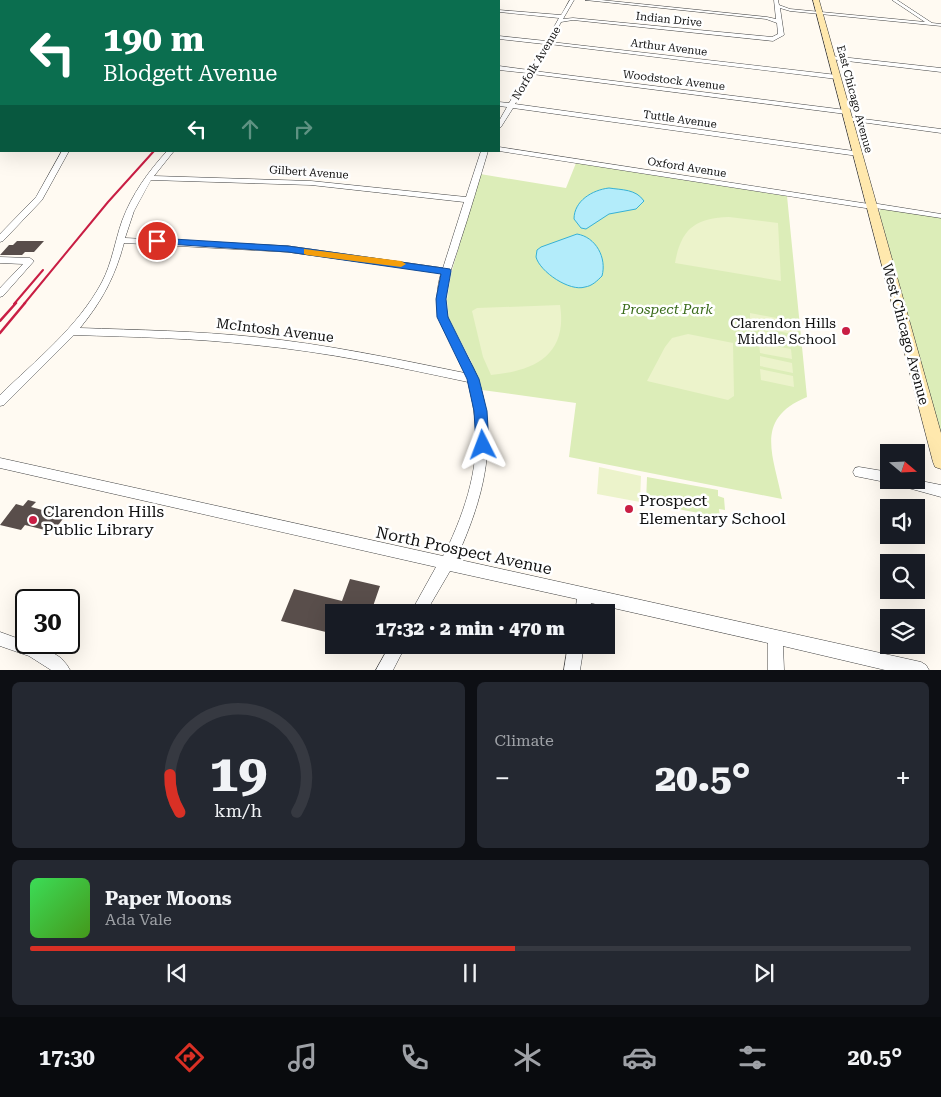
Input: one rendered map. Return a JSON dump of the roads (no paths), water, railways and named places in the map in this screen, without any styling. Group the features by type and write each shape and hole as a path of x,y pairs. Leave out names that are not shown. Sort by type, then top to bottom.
{"main road":[{"name":"East Chicago Avenue","path":"816,0 872,206"},
{"name":"West Chicago Avenue","path":"872,206 941,462"}],"street":[{"name":"Norfolk Avenue","path":"500,124 574,0"},
{"path":"588,0 767,18 779,22 777,3"},
{"path":"769,0 790,10 941,25"},
{"path":"894,0 941,30"},
{"path":"767,18 790,10"},
{"name":"Indian Drive","path":"500,11 776,38 781,35 779,22"},
{"name":"Arthur Avenue","path":"500,38 837,77"},
{"path":"832,58 941,70"},
{"name":"Woodstock Avenue","path":"500,68 847,116 941,131"},
{"name":"Tuttle Avenue","path":"500,104 858,154"},
{"name":"Oxford Avenue","path":"500,149 941,216"},
{"path":"0,239 39,198 53,177 64,152"},
{"path":"0,402 71,331 94,302 107,280 131,207 148,178 170,152"},
{"path":"423,604 448,564 460,540 472,505 481,454 480,411 473,379 443,317 441,299 446,271 485,152"},
{"name":"Gilbert Avenue","path":"148,178 311,183 469,200"},
{"path":"120,240 288,249 446,271"},
{"path":"0,260 30,261 0,294"},
{"name":"McIntosh Avenue","path":"71,331 182,335 256,341 385,361 473,379"},
{"name":"North Prospect Avenue","path":"0,462 921,670"},
{"path":"859,472 880,476"},
{"path":"925,487 941,491"},
{"path":"583,604 585,595"},
{"path":"775,638 776,670"},
{"path":"0,639 36,651 56,663 62,670"},
{"path":"384,670 393,654"},
{"path":"572,670 575,654"}],"water":[{"path":"609,188 633,192 644,201 636,209 609,214 586,229 581,228 574,219 577,207 590,194"},
{"path":"577,234 590,239 595,244 603,262 602,276 594,283 579,288 564,284 549,274 543,269 536,257 537,250 541,247"}],"railway":[{"path":"24,304 108,202 153,152"},
{"path":"14,304 43,270"},
{"path":"0,321 16,303"},
{"path":"0,333 25,303"}],"place":[{"name":"Clarendon Hills Middle School","path":"846,331"},
{"name":"Prospect Elementary School","path":"629,509"},
{"name":"Clarendon Hills Public Library","path":"33,520"}],"park label":[{"name":"Prospect Park","path":"667,309"}]}
